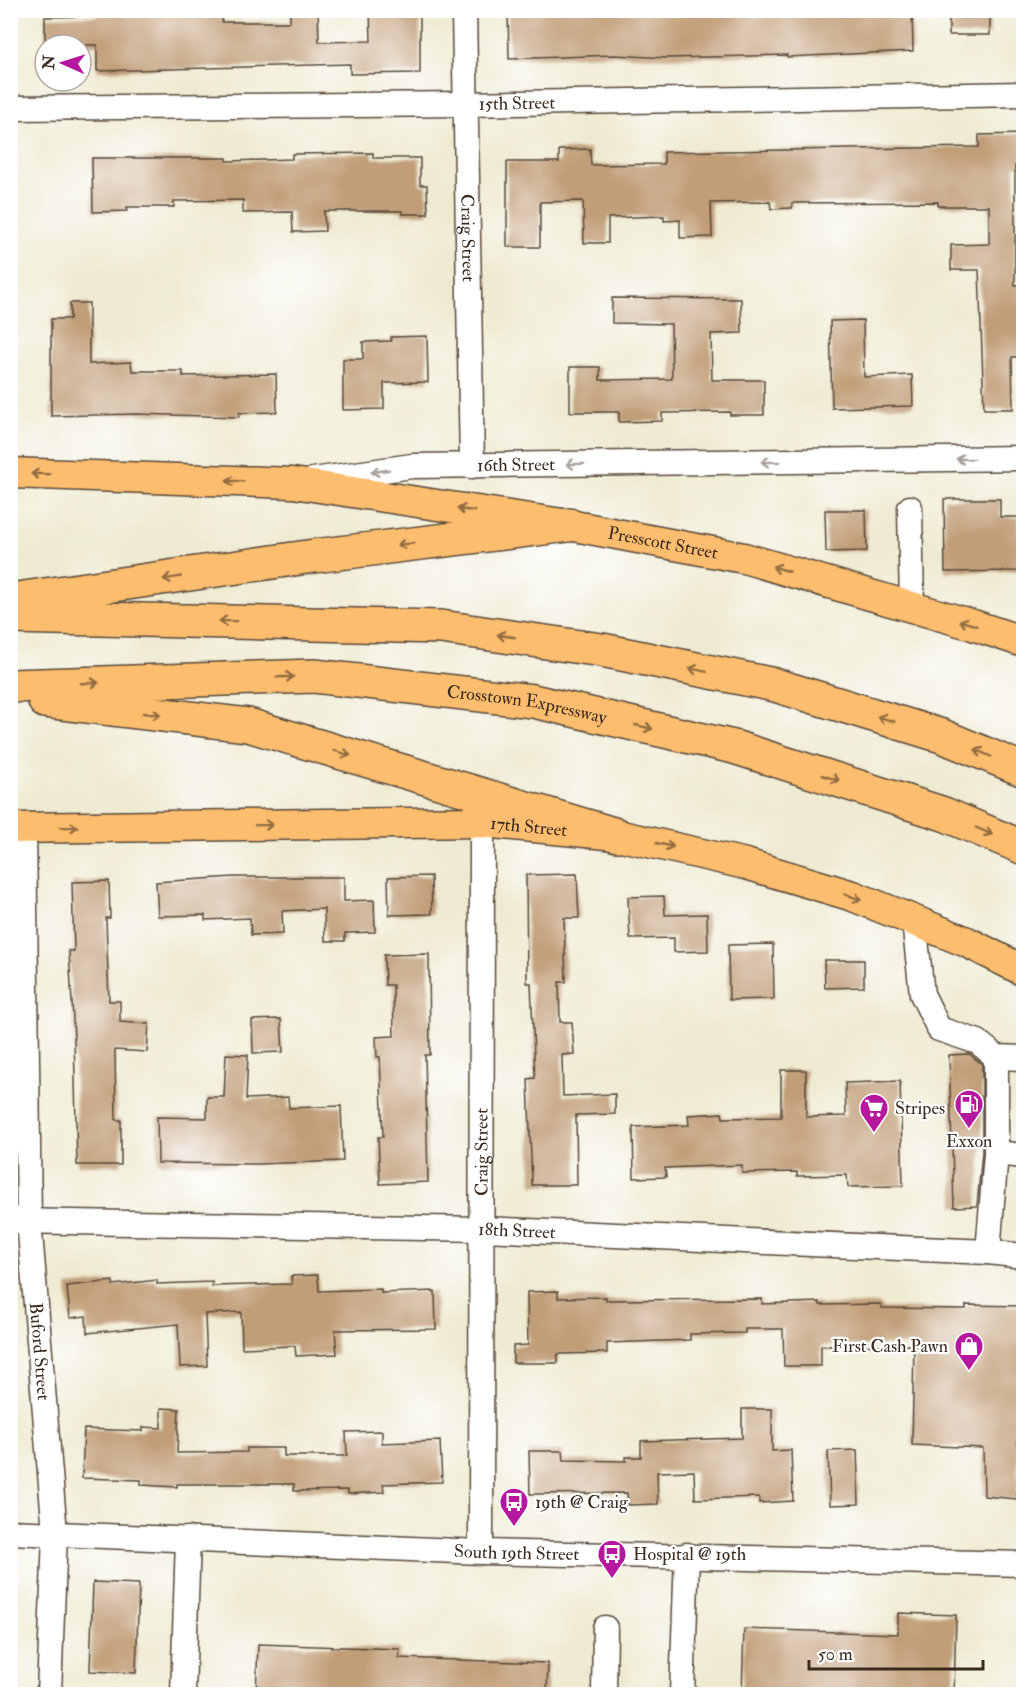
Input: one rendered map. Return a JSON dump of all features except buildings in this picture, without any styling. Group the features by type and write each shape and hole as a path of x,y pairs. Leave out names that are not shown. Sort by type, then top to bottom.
{"highway":[{"path":"10,600 314,556 569,525"},
{"path":"10,617 441,627 602,650 775,685 942,736 1023,770"},
{"name":"Crosstown Expressway","path":"10,686 314,676 533,701 734,747 944,814 1023,848"},
{"path":"10,698 248,724 617,835"}],"main road":[{"name":"16th Street","path":"10,473 293,483"},
{"name":"Presscott Street","path":"293,483 569,525 744,558 1023,642"},
{"name":"17th Street","path":"17,828 482,822 617,835 746,864 853,896 967,942 1023,970"}],"street":[{"name":"Craig Street","path":"464,10 472,466"},
{"name":"15th Street","path":"10,108 465,104 1023,94"},
{"name":"16th Street","path":"293,483 412,466 1023,458"},
{"path":"910,508 912,607"},
{"name":"Craig Street","path":"481,1551 482,822"},
{"name":"Buford Street","path":"17,828 20,1221 56,1533 49,1695"},
{"path":"914,921 922,994 939,1029 978,1042 996,1057 1023,1058"},
{"path":"988,1252 996,1153 996,1057"},
{"path":"996,1153 1023,1155"},
{"name":"18th Street","path":"20,1221 483,1229 988,1252 1023,1256"},
{"name":"South 19th Street","path":"10,1532 481,1551 1023,1564"},
{"path":"183,1695 188,1539"},
{"path":"682,1695 687,1556"},
{"path":"604,1695 605,1628"}],"place":[{"name":"Exxon","path":"969,1130"},
{"name":"Stripes","path":"874,1134"},
{"name":"First Cash Pawn","path":"969,1372"},
{"name":"19th @ Craig","path":"514,1528"},
{"name":"Hospital @ 19th","path":"612,1580"}]}
